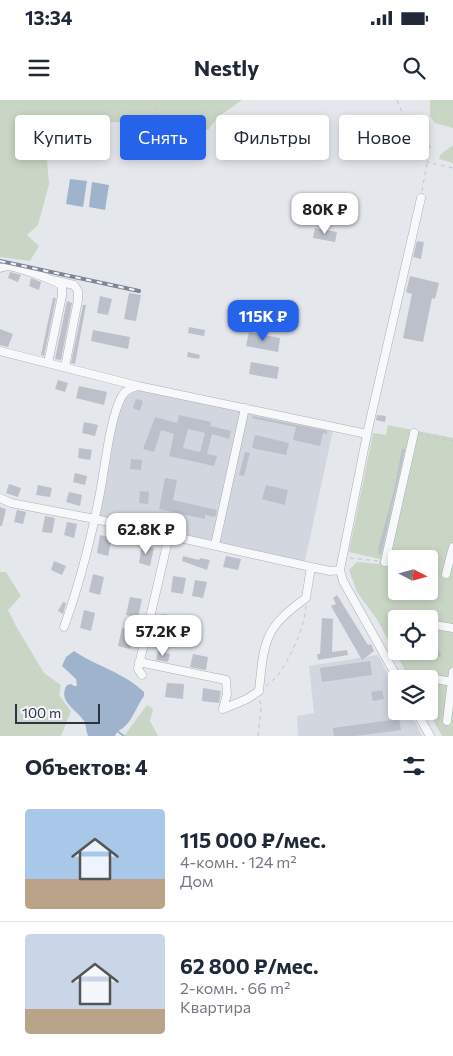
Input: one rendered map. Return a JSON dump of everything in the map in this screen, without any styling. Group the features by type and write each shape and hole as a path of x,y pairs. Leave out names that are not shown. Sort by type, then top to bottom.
{"street":[{"path":"393,670 343,581 340,570 341,557 367,434 421,198"},
{"path":"0,268 8,266 74,285 78,291 78,300 65,367"},
{"path":"48,363 62,296 62,286 58,281"},
{"path":"1,352 138,386 367,434"},
{"path":"64,627 77,592 95,519 114,417 123,395 129,388 138,386"},
{"path":"215,545 245,408"},
{"path":"385,562 414,433"},
{"path":"0,498 11,503 95,519 311,567 330,571 340,570"},
{"path":"142,675 138,669 139,662 169,536"},
{"path":"446,574 453,547"},
{"path":"139,662 226,680 227,694 224,709 247,700 259,691 264,650 270,631 285,613 306,598 311,567"},
{"path":"438,626 453,628"},
{"path":"447,721 453,672"},
{"path":"438,679 452,682"},
{"path":"421,720 430,736"}],"path":[{"path":"151,100 159,115"},
{"path":"397,100 403,115 419,130 430,146 421,198"},
{"path":"427,162 453,168"},
{"path":"414,433 453,441"},
{"path":"341,557 385,562"},
{"path":"258,736 261,708 259,691 277,676 294,646 306,613 306,598"}],"shaded area":[{"path":"139,389 333,430 305,561 97,515 119,414 127,394"},
{"path":"378,655 388,674 388,720 414,720 422,736 298,736 297,716 314,713 309,666"}],"green space":[{"path":"0,100 242,100 221,115 216,115 216,120 208,130 206,130 206,115 120,115 120,122 110,122 110,115 15,115 15,160 47,160 49,184 38,225 27,235 39,246 30,261 0,257"},
{"path":"430,100 453,100 453,128 435,123 430,116"},
{"path":"453,145 453,163 439,159 440,155"},
{"path":"388,425 453,438 453,736 442,736 433,720 438,720 438,670 405,670 399,660 438,660 438,610 388,610 388,640 376,618 357,592 349,570 357,562 379,564 380,559 349,552 373,433 386,435"},
{"path":"0,572 6,572 21,596 8,610 17,628 44,673 61,685 59,695 71,711 61,736 0,736"},
{"path":"147,705 153,709 150,721 158,736 124,736"}],"water":[{"path":"70,179 87,181 83,207 66,204"},
{"path":"92,182 109,185 105,210 89,207"},
{"path":"74,651 127,679 144,692 144,696 130,721 115,736 88,736 84,721 64,696 67,685 77,686 76,679 62,666 66,657"}],"building":[{"path":"315,228 337,232 335,242 313,238"},
{"path":"417,241 424,242 421,259 413,257"},
{"path":"10,272 21,275 18,282 8,278"},
{"path":"410,276 439,283 435,299 432,298 423,342 403,338 412,294 406,292"},
{"path":"31,278 41,282 39,290 29,286"},
{"path":"129,293 141,295 136,321 124,319"},
{"path":"100,296 112,299 108,315 97,313"},
{"path":"53,298 56,298 44,356 41,355"},
{"path":"67,301 72,303 61,360 55,359"},
{"path":"83,305 86,305 75,364 71,363"},
{"path":"189,327 205,330 204,336 188,333"},
{"path":"0,329 13,334 8,347 0,345"},
{"path":"93,330 130,337 128,349 91,341"},
{"path":"249,332 280,338 278,352 246,346"},
{"path":"188,352 200,355 199,359 187,357"},
{"path":"251,362 279,367 277,379 249,374"},
{"path":"58,380 68,383 65,392 55,389"},
{"path":"79,386 107,392 104,405 76,398"},
{"path":"136,399 143,401 140,411 133,408"},
{"path":"179,415 211,422 210,426 231,431 229,439 212,434 207,454 217,456 214,466 169,456 174,434 161,430 154,452 143,449 155,417 177,423","holes":["188,429 205,433 200,452 183,448"]},
{"path":"377,415 386,416 385,422 376,420"},
{"path":"253,416 327,431 327,434 323,433 320,446 293,440 296,427 252,418"},
{"path":"84,422 98,425 95,436 82,433"},
{"path":"255,435 289,443 286,455 252,448"},
{"path":"79,448 92,450 90,460 78,458"},
{"path":"402,449 405,449 381,555 378,554 379,546 394,490"},
{"path":"245,452 250,453 244,476 239,475"},
{"path":"131,459 142,460 141,470 130,469"},
{"path":"75,473 87,476 85,485 73,482"},
{"path":"165,478 177,480 173,500 217,510 215,517 205,515 205,519 159,509"},
{"path":"9,484 21,488 18,497 6,493"},
{"path":"38,485 52,488 50,497 36,495"},
{"path":"266,485 288,490 285,505 262,499"},
{"path":"140,491 149,492 148,504 139,503"},
{"path":"69,492 82,495 80,506 66,502"},
{"path":"0,507 6,509 2,526 0,526"},
{"path":"17,510 26,512 23,524 14,522"},
{"path":"45,516 55,518 52,533 42,532"},
{"path":"67,522 77,524 74,538 64,535"},
{"path":"100,535 112,538 108,556 97,553"},
{"path":"142,545 154,548 150,566 139,563"},
{"path":"183,556 199,560 200,558 210,560 207,570 182,561"},
{"path":"226,556 241,559 238,570 223,567"},
{"path":"54,561 66,566 62,575 51,570"},
{"path":"93,574 104,577 100,595 89,592"},
{"path":"173,576 186,578 183,594 171,592"},
{"path":"195,580 207,582 203,598 192,596"},
{"path":"337,595 368,645 371,644 374,651 362,660 331,606 336,604 333,598"},
{"path":"130,597 142,599 138,617 126,615"},
{"path":"63,602 66,603 63,614 58,611"},
{"path":"84,610 95,613 91,631 80,628"},
{"path":"162,614 178,617 175,630 159,626"},
{"path":"322,618 333,619 332,652 347,650 348,655 318,660 317,654 320,654"},
{"path":"189,620 201,623 199,633 187,630"},
{"path":"122,628 134,631 130,649 118,646"},
{"path":"158,651 170,654 168,662 156,660"},
{"path":"193,654 208,657 206,670 190,667"},
{"path":"370,661 372,675 322,682 320,668"},
{"path":"167,683 184,684 183,699 165,697"},
{"path":"203,688 221,691 219,703 202,701"},
{"path":"382,690 384,699 373,701 371,692"},
{"path":"399,720 401,730 355,736 334,736 333,728"}],"waterway":[{"path":"117,731 124,736"}],"railway":[{"path":"0,261 139,291"}]}
